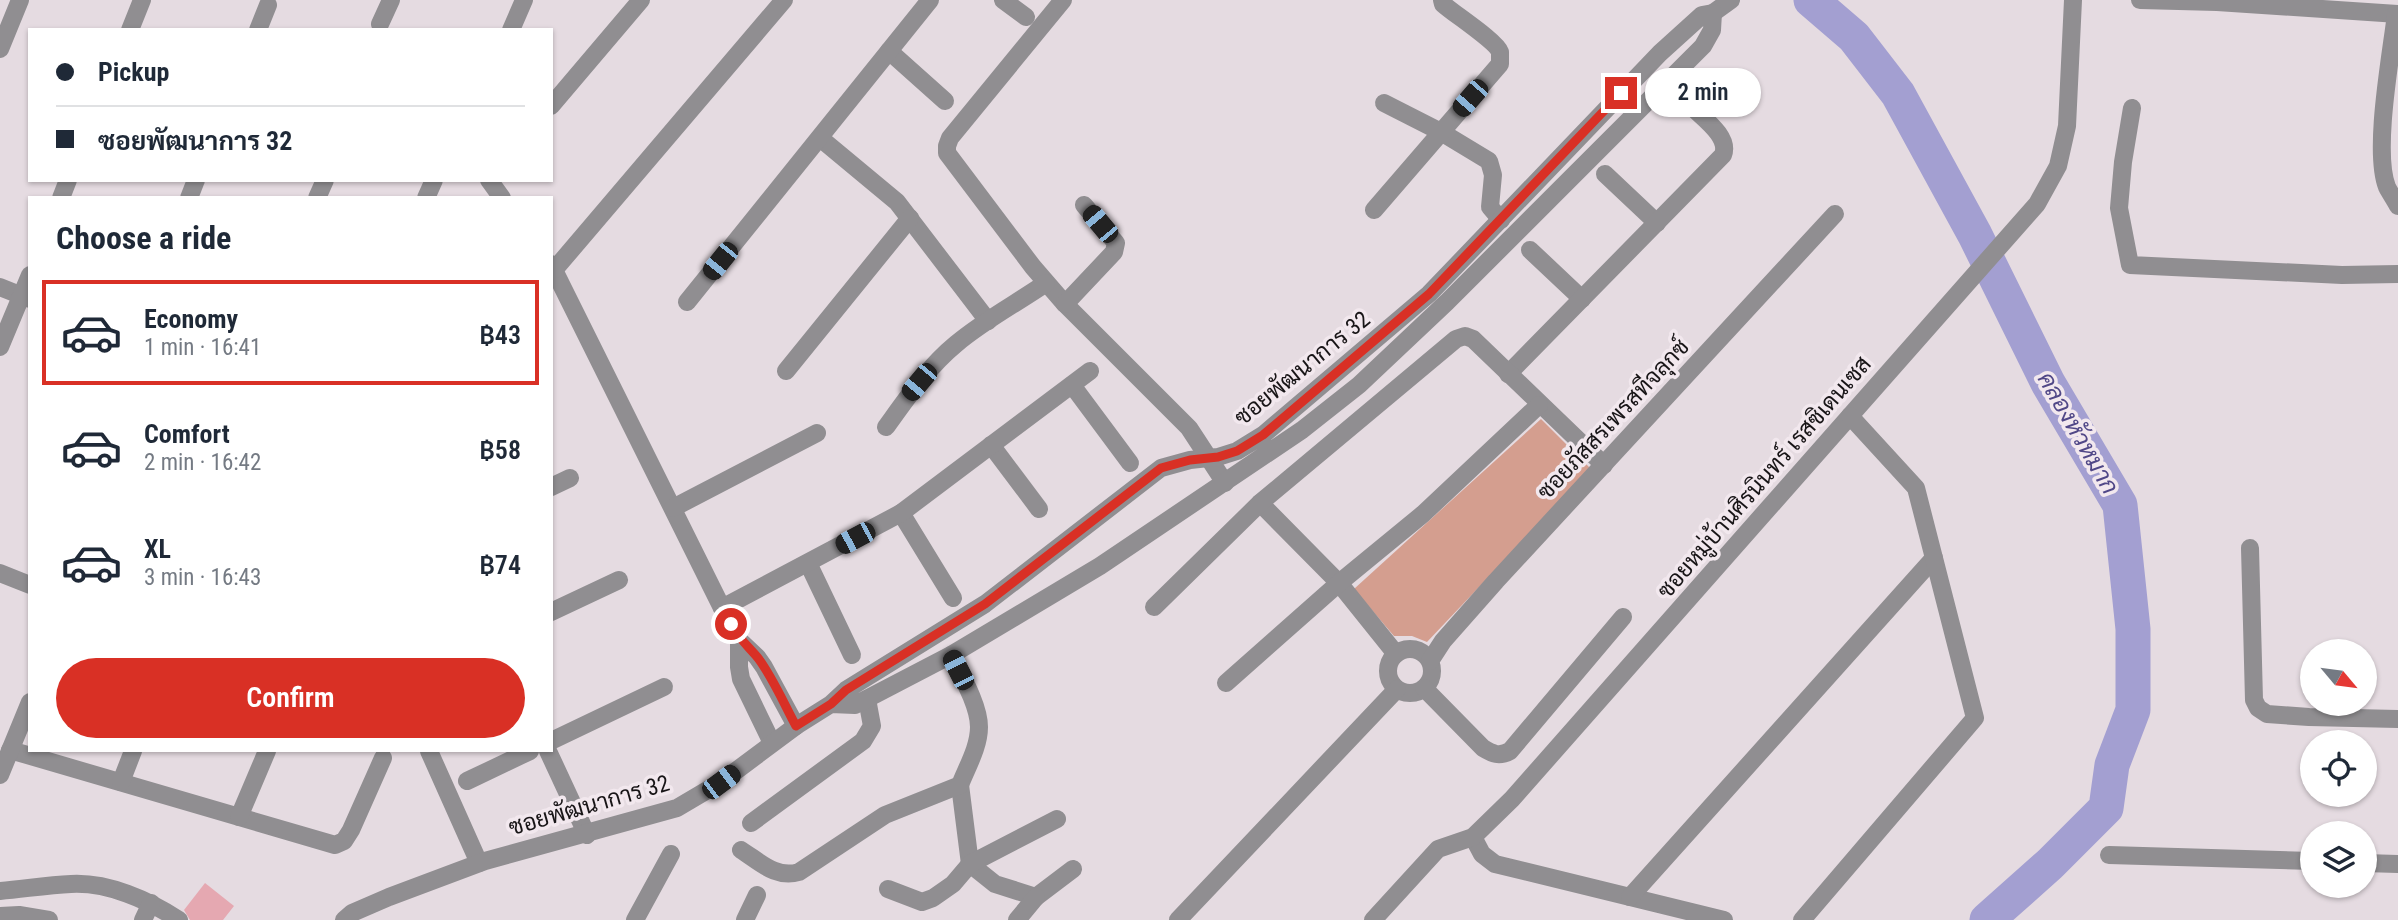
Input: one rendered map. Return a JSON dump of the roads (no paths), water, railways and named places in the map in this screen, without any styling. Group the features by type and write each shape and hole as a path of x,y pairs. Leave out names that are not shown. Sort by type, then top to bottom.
{"street":[{"path":"0,50 20,0"},
{"path":"131,28 142,0"},
{"path":"380,24 391,0"},
{"path":"512,28 524,0"},
{"path":"553,104 641,0"},
{"path":"784,0 553,266 722,608 739,640 757,657 796,726"},
{"path":"687,302 930,0"},
{"path":"1003,0 1026,17"},
{"path":"1063,0 950,138 947,153 1046,283 1189,428 1225,482"},
{"path":"1374,210 1500,64 1500,53 1491,41 1443,4 1442,0"},
{"name":"ซอยหมู่บ้านศิรนินทร์ เรสซิเดนเซส","path":"1373,920 1438,849 1473,837 1512,799 2037,204 2058,166 2067,126 2073,0"},
{"path":"2140,0 2217,2 2397,14 2382,152 2386,185 2398,206"},
{"path":"259,28 268,5"},
{"name":"ซอยพัฒนาการ 32","path":"344,920 352,913 389,897 479,863 677,808 721,782 772,743 831,704 846,690 985,604 1161,468 1237,451 1263,435 1429,294 1660,53 1702,15 1724,5"},
{"name":"ซอยพัฒนาการ 32","path":"831,704 855,705 951,655 1100,566 1302,430 1359,384 1447,302 1703,46 1724,5"},
{"path":"889,51 945,101"},
{"path":"1384,103 1441,132 1489,161 1493,175 1490,207 1501,220"},
{"path":"1508,374 1716,164 1725,149 1723,140 1692,107"},
{"path":"2132,108 2119,208 2130,265 2342,275 2398,274"},
{"path":"820,138 890,195 988,321"},
{"path":"1605,174 1657,223"},
{"path":"1065,304 1114,252 1115,243 1084,205"},
{"name":"ซอยภัสสรเพรสทีจลุกซ์","path":"1424,688 1432,676 1430,661 1443,642 1496,581 1835,214"},
{"path":"786,371 910,218"},
{"path":"1530,250 1582,299"},
{"path":"886,427 910,394 946,353 988,321 1046,283"},
{"path":"0,287 25,297 0,347"},
{"path":"1154,607 1260,503 1456,339 1465,336 1473,339 1604,465"},
{"path":"722,608 901,513 1090,370"},
{"path":"1072,385 1130,463"},
{"path":"1226,683 1339,583 1423,514 1539,405"},
{"path":"1802,920 1975,718 1916,488 1850,416"},
{"path":"673,508 817,433"},
{"path":"991,445 1039,509"},
{"path":"553,486 570,478"},
{"path":"1260,503 1339,583 1396,654"},
{"path":"901,513 953,598"},
{"path":"2250,548 2254,700 2258,708 2267,714 2398,719"},
{"path":"1630,897 1934,558"},
{"path":"808,563 852,654"},
{"path":"0,573 28,583"},
{"path":"553,611 619,580"},
{"path":"1430,661 1415,650 1396,654 1388,672 1392,684 1397,689 1410,693 1424,688 1483,748 1493,754 1502,755 1510,751 1623,617"},
{"path":"739,640 741,680 772,743"},
{"path":"951,655 966,685 979,726 976,745 960,785 970,864 995,884 1036,897"},
{"path":"553,740 664,687"},
{"path":"1178,920 1397,689"},
{"path":"751,823 863,741 872,726 867,699"},
{"path":"0,775 28,707"},
{"path":"10,750 335,845 344,841 351,830 383,758"},
{"path":"121,782 133,752"},
{"path":"239,817 267,752"},
{"path":"429,752 479,863"},
{"path":"467,781 528,752"},
{"path":"548,752 587,835"},
{"path":"741,850 776,872 788,875 799,872 885,815 960,785"},
{"path":"887,889 922,902 933,898 953,884 970,864 1057,819"},
{"path":"1473,837 1482,854 1495,864 1724,920"},
{"path":"620,920 636,917 671,854"},
{"path":"2109,855 2300,861"},
{"path":"2377,863 2398,864"},
{"path":"1017,920 1036,897 1073,869"},
{"path":"0,891 74,883 124,892 151,903 178,920"},
{"path":"0,916 19,915 43,919 40,887"},
{"path":"745,920 757,895"},
{"path":"143,920 151,903"}],"waterway":[{"name":"คลองหัวหมาก","path":"1811,0 1854,37 1898,94 1975,235 2048,383 2120,505 2133,629 2133,710 2112,765 2106,808 2050,864 1987,920"}]}
